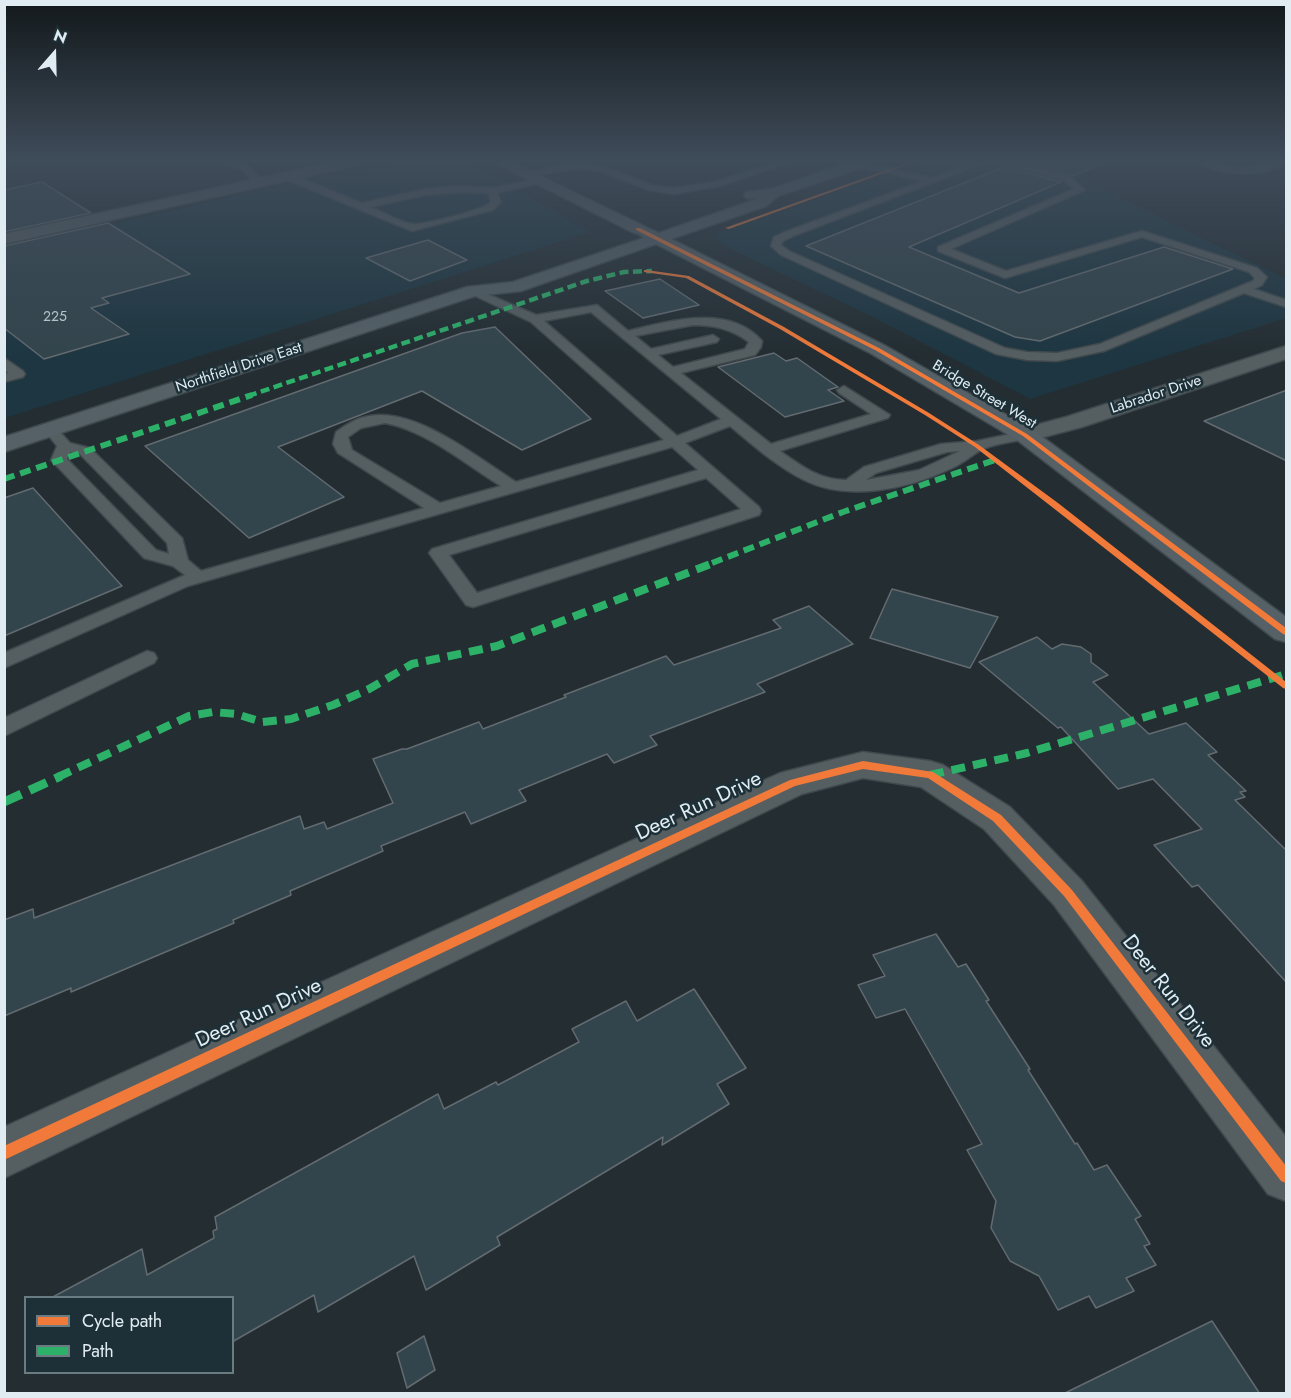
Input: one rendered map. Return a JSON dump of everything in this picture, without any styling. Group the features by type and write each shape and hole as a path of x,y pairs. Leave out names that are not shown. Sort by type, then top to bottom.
{"main road":[{"name":"Northfield Drive East","path":"532,263 644,227"},
{"name":"Northfield Drive East","path":"4,445 57,438 473,291 515,287 688,227"},
{"name":"Bridge Street West","path":"638,229 877,349 1025,435 1287,632"},
{"path":"548,276 661,264 718,270"},
{"name":"Northfield Drive East","path":"473,291 490,277 511,270"}],"street":[{"path":"4,239 57,227"},
{"name":"Bridge Street West","path":"634,227 638,229"},
{"name":"Labrador Drive","path":"1025,435 1074,422 1287,352"},
{"name":"Deer Run Drive","path":"4,1153 793,783 863,765 930,775 997,818 1068,893 1287,1176"}],"lane":[{"path":"807,227 778,239 776,246 785,253 1001,351 1027,356 1057,357 1104,347 1258,284 1262,277 1254,270 1142,234 1005,275 942,249 993,227"},
{"path":"1244,289 1287,304"},
{"path":"473,291 535,319 674,442 709,472 753,511 473,601 438,553 709,472"},
{"path":"535,319 592,308 780,459 820,482 849,486 891,484 962,459 977,446 1025,435"},
{"path":"625,334 704,320 736,328 756,341 755,347 750,352 671,371"},
{"path":"649,353 713,339"},
{"path":"4,362 18,374 4,378"},
{"path":"769,450 882,415 844,390"},
{"path":"438,509 346,453 341,444 341,435 350,428 379,418 413,425 513,487"},
{"path":"4,662 198,577 674,442 732,420"},
{"path":"57,438 59,460 150,554 179,562 198,577"},
{"path":"57,438 85,451 176,542 179,562"},
{"path":"4,728 147,658"}],"shaded area":[{"path":"99,227 582,227 590,232 5,418 4,249"},
{"path":"735,227 1180,227 1286,279 1286,318 1030,399 873,317 722,245 715,234"}],"building":[{"path":"4,227 26,227 4,232"},
{"path":"89,227 115,227 190,274 102,298 109,303 91,308 129,334 44,359 4,328 4,246"},
{"path":"853,227 955,227 909,247 1019,293 1164,247 1233,269 1040,341 1015,337 806,246"},
{"path":"428,240 467,260 410,281 366,258"},
{"path":"660,279 699,305 643,318 605,291"},
{"path":"495,327 591,419 522,450 422,391 278,447 344,497 249,538 145,446 462,333"},
{"path":"774,353 786,361 797,358 838,387 828,390 844,401 785,417 718,367"},
{"path":"1287,390 1287,461 1204,421"},
{"path":"33,488 122,586 4,636 4,498"},
{"path":"892,589 998,617 970,668 870,638"},
{"path":"809,606 853,644 757,684 765,692 650,736 657,745 614,763 607,754 519,790 526,801 471,824 465,812 381,846 383,851 290,891 291,895 233,920 234,923 71,992 71,988 4,1016 4,920 33,909 34,918 300,816 304,829 324,822 327,829 393,803 373,759 479,722 483,729 666,656 674,665 781,628 773,620"},
{"path":"1037,637 1052,649 1062,644 1081,647 1091,654 1091,662 1108,675 1093,682 1149,734 1186,723 1217,752 1208,755 1246,791 1240,792 1245,797 1235,800 1287,851 1287,983 1198,885 1192,887 1154,845 1202,829 1153,779 1118,789 1061,727 1058,728 979,662"},
{"path":"936,934 958,967 966,964 989,1000 986,1001 1075,1144 1077,1143 1094,1170 1107,1165 1141,1216 1135,1219 1150,1244 1144,1246 1156,1265 1126,1278 1134,1291 1096,1308 1089,1296 1058,1310 1039,1276 1010,1261 991,1228 996,1201 967,1150 982,1144 905,1009 876,1018 858,985 885,976 873,955"},
{"path":"694,989 746,1068 717,1084 729,1104 662,1145 663,1137 497,1237 500,1245 426,1290 414,1256 318,1312 314,1295 234,1341 234,1296 55,1296 142,1249 147,1275 214,1238 213,1231 217,1229 215,1217 438,1094 444,1109 496,1082 498,1085 579,1042 572,1029 626,1001 637,1021"},
{"path":"1212,1321 1260,1394 1063,1394"},
{"path":"424,1336 435,1370 407,1388 397,1353"}],"marked path":[{"path":"4,479 587,281 624,272 652,271"},
{"path":"4,802 189,716 213,712 236,714 262,722 291,719 333,705 369,689 412,664 497,646 538,632 843,512 995,460"},
{"path":"930,775 1027,753 1286,674"}],"cycle path":[{"path":"638,229 877,349 1025,435 1286,632"},
{"path":"646,271 687,277 782,328 977,446 1286,686"},
{"path":"4,1153 793,783 863,765 930,775 997,818 1068,893 1286,1176"}]}
